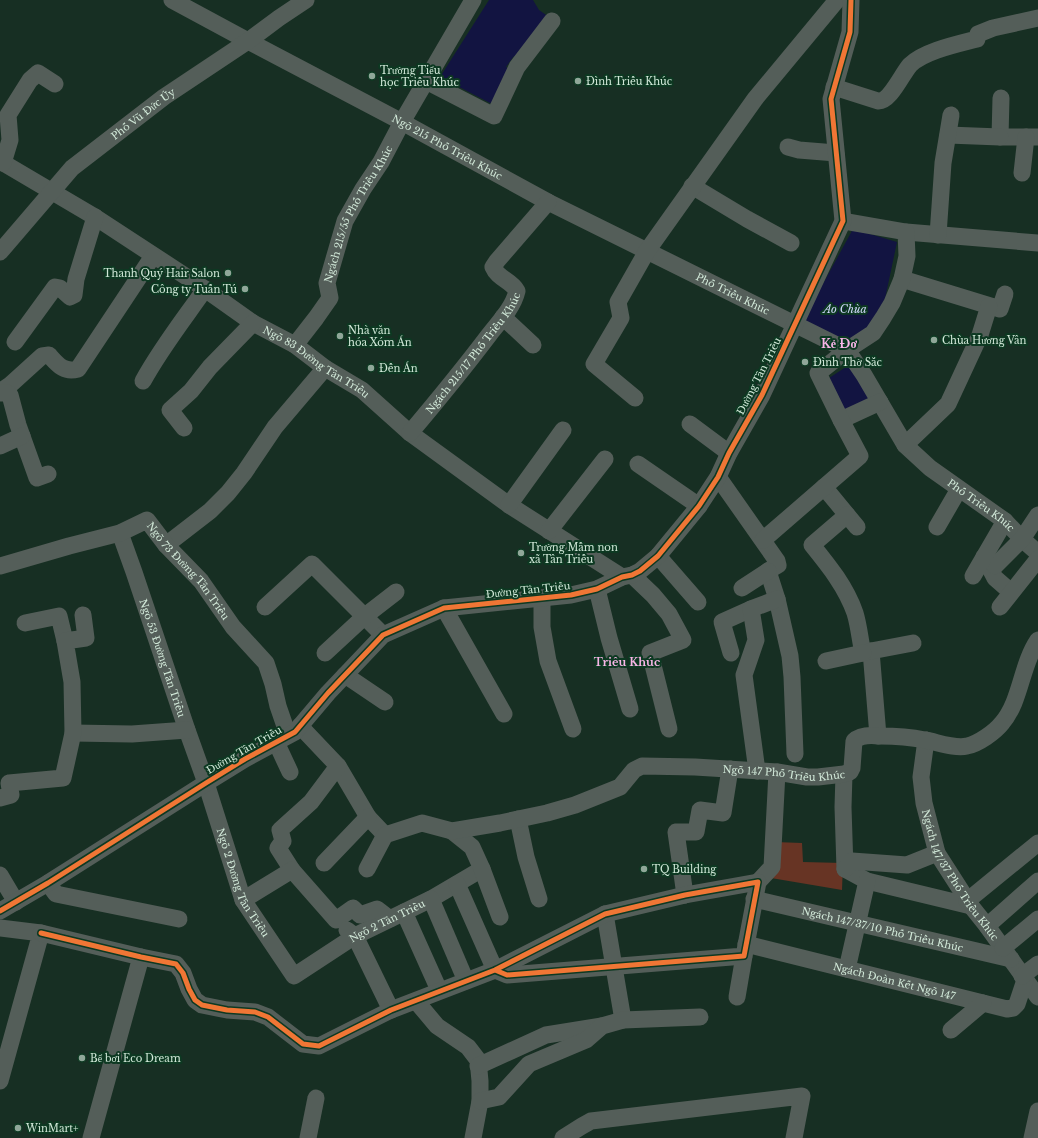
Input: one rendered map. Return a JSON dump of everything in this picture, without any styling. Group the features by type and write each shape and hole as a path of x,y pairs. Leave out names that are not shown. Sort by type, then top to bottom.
{"street":[{"name":"Ngõ 215 Phố Triều Khúc","path":"172,0 402,122 548,202 647,251"},
{"name":"Phố Vũ Đức Úy","path":"0,252 72,168 164,97 306,0"},
{"name":"Ngách 215/55 Phố Triều Khúc","path":"295,345 330,298 327,283 345,221 363,189 381,162 402,122 473,0"},
{"path":"635,398 594,364 621,318 618,302 647,251 755,99 837,0"},
{"path":"851,0 850,32 831,99 843,221 906,232 1038,243"},
{"path":"834,87 878,101 884,101 890,95 910,65 920,57 977,39 978,34 993,28 1038,18"},
{"path":"426,81 494,116 517,67 552,21"},
{"path":"1,162 10,140 8,114 30,80 38,73 55,84"},
{"path":"1000,137 1001,98"},
{"path":"938,235 943,163 951,115"},
{"path":"948,134 1032,137 1022,173"},
{"path":"788,147 813,152 836,153"},
{"name":"Ngõ 83 Đường Tân Triều","path":"1,162 95,216 153,256 205,289 253,323 295,345 325,368 362,390 410,433 509,505 627,576 652,595 669,614 683,640 650,653 669,729"},
{"path":"692,186 791,243"},
{"name":"Ngách 215/17 Phố Triều Khúc","path":"410,433 458,376 503,317 516,297 517,291 511,283 500,277 493,267 548,202"},
{"path":"15,342 55,287 60,288 70,297 74,295 76,279 95,216"},
{"name":"Đường Tân Triều","path":"0,911 48,883 206,783 288,734 383,635 444,608 570,595 597,588 640,571 658,556 699,506 718,477 728,453 762,395 843,221"},
{"path":"762,540 860,456 818,373 847,350 873,333 892,303 902,279 907,256 906,232"},
{"name":"Phố Triều Khúc","path":"647,251 847,350 864,375 905,445 930,468 959,490 1005,521 1038,553"},
{"path":"0,393 42,356 49,355 60,368 66,370 78,369 153,256"},
{"path":"902,279 1000,309 1005,294"},
{"path":"143,381 164,346 178,329 205,289"},
{"path":"905,445 948,404 980,335 989,306"},
{"path":"503,317 533,345"},
{"path":"184,428 170,410 191,391 210,367 253,323"},
{"path":"166,544 210,511 228,493 244,473 275,427 325,368"},
{"path":"0,393 7,393 10,395 22,436 37,478 48,474"},
{"path":"841,420 880,402"},
{"path":"690,424 728,453"},
{"path":"509,505 563,430"},
{"path":"0,446 22,436"},
{"path":"549,530 605,458"},
{"path":"638,464 699,506"},
{"path":"718,477 775,558 778,565 742,588"},
{"path":"824,487 852,521 812,545 836,576 849,599 855,615 867,652 878,736"},
{"path":"937,527 959,490"},
{"path":"973,576 1022,539 1038,515"},
{"name":"Ngõ 73 Đường Tân Triều","path":"0,566 120,533 146,520 166,544 201,581 234,627 266,663 278,706 288,734 290,772"},
{"path":"1005,521 990,562 995,578 1011,592"},
{"name":"Ngõ 53 Đường Tân Triều","path":"120,533 186,730 206,783"},
{"path":"658,556 698,602"},
{"path":"1000,607 1038,559"},
{"path":"265,607 312,564 383,635"},
{"path":"768,571 777,599 790,656 792,670 795,754"},
{"path":"597,588 609,638 630,709"},
{"path":"326,653 365,616 396,592"},
{"path":"542,598 542,627 548,661 573,729"},
{"path":"731,653 722,622 777,599"},
{"path":"444,608 504,714"},
{"path":"750,609 756,640 744,675 757,771"},
{"path":"65,641 86,638 83,615"},
{"path":"0,798 11,795 9,783 63,778 72,733 72,682 65,641 58,616 25,623"},
{"name":"Ngõ 147 Phố Triều Khúc","path":"452,831 547,813 575,805 614,790 622,785 627,777 638,767 651,766 730,769 777,772 807,777 818,777 849,773 852,768 854,740 858,738 901,736 948,745 966,746 985,738 1002,724 1011,710 1027,663 1038,640"},
{"path":"826,661 913,643"},
{"path":"345,675 385,702"},
{"path":"72,733 132,734 186,730"},
{"path":"288,734 338,766 368,817 385,835"},
{"name":"Ngách 147/37 Phố Triều Khúc","path":"926,740 920,777 924,803 937,853 969,903 1038,997"},
{"path":"338,766 311,802 280,830 283,840 278,848 292,870 336,920 355,936 391,1010"},
{"path":"684,895 676,832 696,832 700,810 723,812 730,769"},
{"path":"737,997 758,882 772,866 777,772"},
{"path":"844,774 843,807 845,869"},
{"name":"Ngõ 2 Đường Tân Triều","path":"206,783 243,900 294,976"},
{"path":"324,863 368,817"},
{"path":"518,819 526,857 539,899"},
{"path":"367,869 385,835 422,823 452,831 472,847 500,917"},
{"path":"845,869 868,881 969,903 1038,843"},
{"path":"845,869 852,861 907,866 937,853"},
{"name":"Ngõ 2 Tân Triều","path":"294,976 355,936 431,899 482,869"},
{"path":"243,900 292,870"},
{"path":"0,875 16,902"},
{"path":"847,969 868,881"},
{"path":"987,926 1038,881"},
{"path":"0,928 41,933 141,958 176,964 183,973 189,989 196,1000 202,1005 227,1010 255,1012 268,1017 303,1044 318,1046 391,1010 416,1001 439,990 495,970 605,914 684,895 758,882"},
{"path":"48,883 56,894 179,919"},
{"path":"456,884 495,970"},
{"path":"431,899 466,981"},
{"name":"Ngách 147/37/10 Phố Triều Khúc","path":"754,899 858,924 1007,954"},
{"path":"336,920 353,908 360,915 377,909 397,916 439,990"},
{"path":"605,914 623,1020"},
{"path":"1007,954 1038,919"},
{"path":"0,1081 41,933"},
{"name":"Ngách Đoàn Kết Ngõ 147","path":"495,970 507,976 613,967 745,950 847,969 1007,1009 1013,1008 1017,1004 1024,978"},
{"path":"91,1138 141,958"},
{"path":"1024,978 1038,964"},
{"path":"416,1001 437,1026 468,1047 478,1060 480,1101 473,1138"},
{"path":"951,1030 983,1004"},
{"path":"478,1066 546,1035 602,1026 623,1020 700,1017"},
{"path":"480,1101 499,1097 529,1064 586,1040 602,1026"},
{"path":"563,1138 591,1122 802,1096 794,1138"},
{"path":"308,1138 316,1098"},
{"path":"1032,1138 1038,1111"}],"shaded area":[{"path":"775,842 802,843 803,862 843,863 842,890 771,878"}],"water":[{"path":"489,0 533,0 539,10 549,17 518,59 514,56 506,67 510,69 492,104 440,77"},
{"name":"Ao Chùa","path":"853,229 897,242 885,299 858,346 801,324"},
{"path":"849,365 872,401 846,416 823,382"}],"cycle path":[{"path":"0,911 48,883 245,759 295,732 328,693 383,635 444,608 571,595 597,589 622,577 632,575 640,571 658,556 699,506 718,477 729,453 762,395 843,221 831,99 850,32 851,0"},
{"path":"41,933 176,964 183,973 195,1000 202,1005 227,1010 255,1012 268,1017 303,1044 319,1046 391,1010 495,970 605,914 685,895 758,882 744,956 507,975 495,970"}],"place":[{"name":"Trường Tiểu học Triều Khúc","path":"372,76"},
{"name":"Đình Triều Khúc","path":"578,81"},
{"name":"Thanh Quý Hair Salon","path":"228,273"},
{"name":"Công ty Tuấn Tú","path":"245,289"},
{"name":"Nhà văn hóa Xóm Án","path":"340,336"},
{"name":"Chùa Hương Vân","path":"934,340"},
{"name":"Đình Thờ Sắc","path":"805,362"},
{"name":"Đền Án","path":"371,368"},
{"name":"Trường Mầm non xã Tân Triều","path":"521,553"},
{"name":"TQ Building","path":"644,869"},
{"name":"Bể bơi Eco Dream","path":"82,1058"},
{"name":"WinMart+","path":"18,1128"}],"district":[{"name":"Kẻ Đơ","path":"839,343"},
{"name":"Triêu Khúc","path":"627,662"}]}
